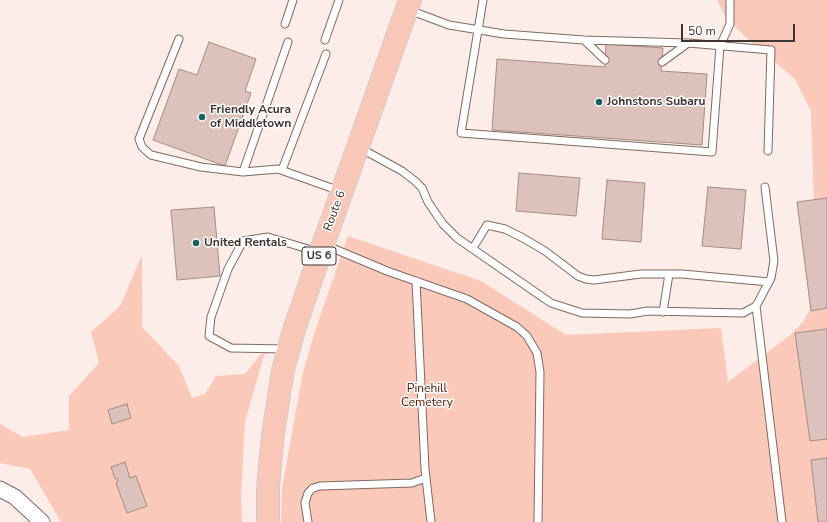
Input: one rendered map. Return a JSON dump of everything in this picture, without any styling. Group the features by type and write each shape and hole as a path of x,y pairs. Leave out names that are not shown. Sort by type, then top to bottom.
{"main road":[{"name":"Route 6","path":"268,522 268,487 273,434 283,370 321,249 409,4"}],"street":[{"path":"0,489 16,497 42,522"}],"lane":[{"path":"285,24 293,0"},
{"path":"325,40 339,0"},
{"path":"483,0 476,31 461,133 712,152 720,46 730,24 730,0"},
{"path":"409,4 449,25 476,31 584,40 688,43 771,50 768,151"},
{"path":"179,39 139,139 142,147 151,154 201,167 243,172 278,169 342,192"},
{"path":"584,40 605,60"},
{"path":"243,172 288,42"},
{"path":"662,62 688,43"},
{"path":"282,170 326,54"},
{"path":"358,147 402,171 416,181 422,188 428,202 443,224 457,238 551,303 569,310 593,314 663,312 743,313 756,306 769,282 774,261 765,187"},
{"path":"473,248 487,225 505,229 523,238 545,251 578,276 586,279 669,274 769,282"},
{"path":"289,349 231,348 209,336 211,317 228,269 243,241 268,236 321,249 416,281 480,305 517,327 532,342 537,353 540,372 538,522"},
{"path":"663,312 669,274"},
{"path":"416,281 426,478 431,522"},
{"path":"756,306 782,522"},
{"path":"308,522 305,503 308,493 313,488 320,486 412,483 426,478"}],"green space":[{"name":"Pinehill Cemetery","path":"717,0 827,0 827,522 281,522 282,488 303,372 316,328 348,236 481,281 566,335 721,328 728,382 789,336 803,322 817,297 811,111 795,79 750,41 726,18"},
{"path":"142,255 142,327 179,366 192,398 205,394 216,376 245,374 266,348 245,422 241,497 242,522 61,522 30,469 0,463 0,424 23,437 69,430 69,396 99,363 91,332 120,306"}],"building":[{"name":"Friendly Acura of Middletown","path":"209,42 256,59 245,91 251,93 225,166 153,140 179,69 197,75"},
{"name":"Johnstons Subaru","path":"606,44 663,48 661,71 707,74 702,145 492,130 497,59 605,67"},
{"path":"519,173 580,178 576,216 516,211"},
{"path":"607,180 645,183 641,242 602,239"},
{"path":"708,187 746,190 741,249 702,246"},
{"path":"827,198 827,308 811,311 797,202"},
{"name":"United Rentals","path":"214,207 220,276 177,280 171,210"},
{"path":"827,329 827,439 810,441 795,333"},
{"path":"127,404 131,418 112,424 108,410"},
{"path":"827,458 827,522 818,522 811,460"},
{"path":"125,462 130,478 136,476 147,506 127,513 116,483 118,482 117,478 115,479 111,467"}],"place":[{"name":"Johnstons Subaru","path":"599,102"},
{"name":"Friendly Acura of Middletown","path":"202,117"},
{"name":"United Rentals","path":"196,243"}]}
